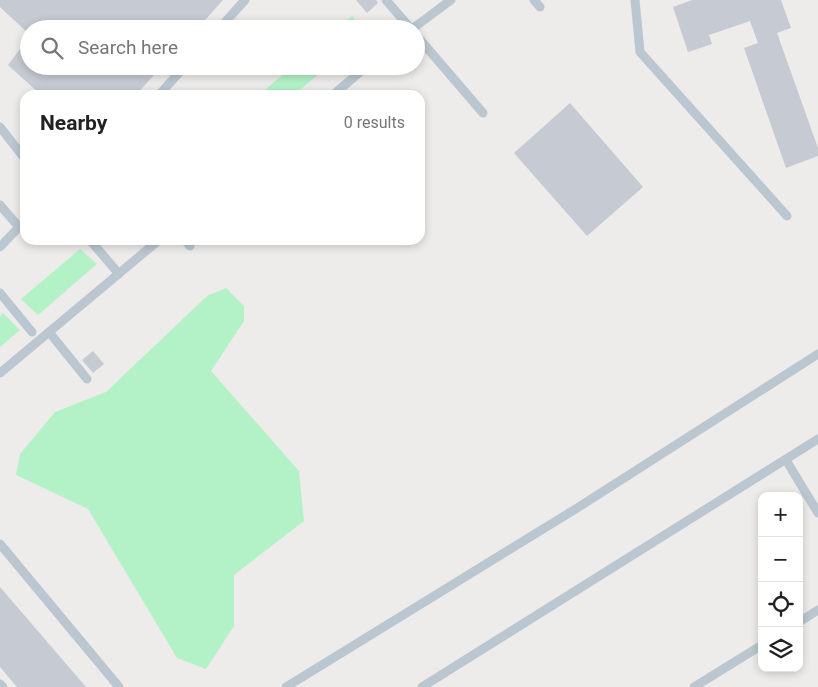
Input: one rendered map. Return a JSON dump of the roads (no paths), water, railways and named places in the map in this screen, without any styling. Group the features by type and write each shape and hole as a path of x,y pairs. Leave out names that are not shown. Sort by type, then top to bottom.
{"lane":[{"path":"227,20 245,0"},
{"path":"386,0 403,20"},
{"path":"423,20 451,0"},
{"path":"635,0 640,52 787,216"},
{"path":"425,45 483,113"},
{"path":"163,90 177,75"},
{"path":"338,90 356,75"},
{"path":"0,127 20,153"},
{"path":"0,205 19,228 0,247"},
{"path":"94,245 119,274"},
{"path":"0,373 153,245"},
{"path":"0,293 32,332"},
{"path":"49,332 87,379"},
{"path":"286,687 574,510 818,354"},
{"path":"422,687 818,439"},
{"path":"786,460 818,513"},
{"path":"2,549 119,687"},
{"path":"803,619 818,610"},
{"path":"694,687 758,647"},
{"path":"0,684 3,687"}]}
